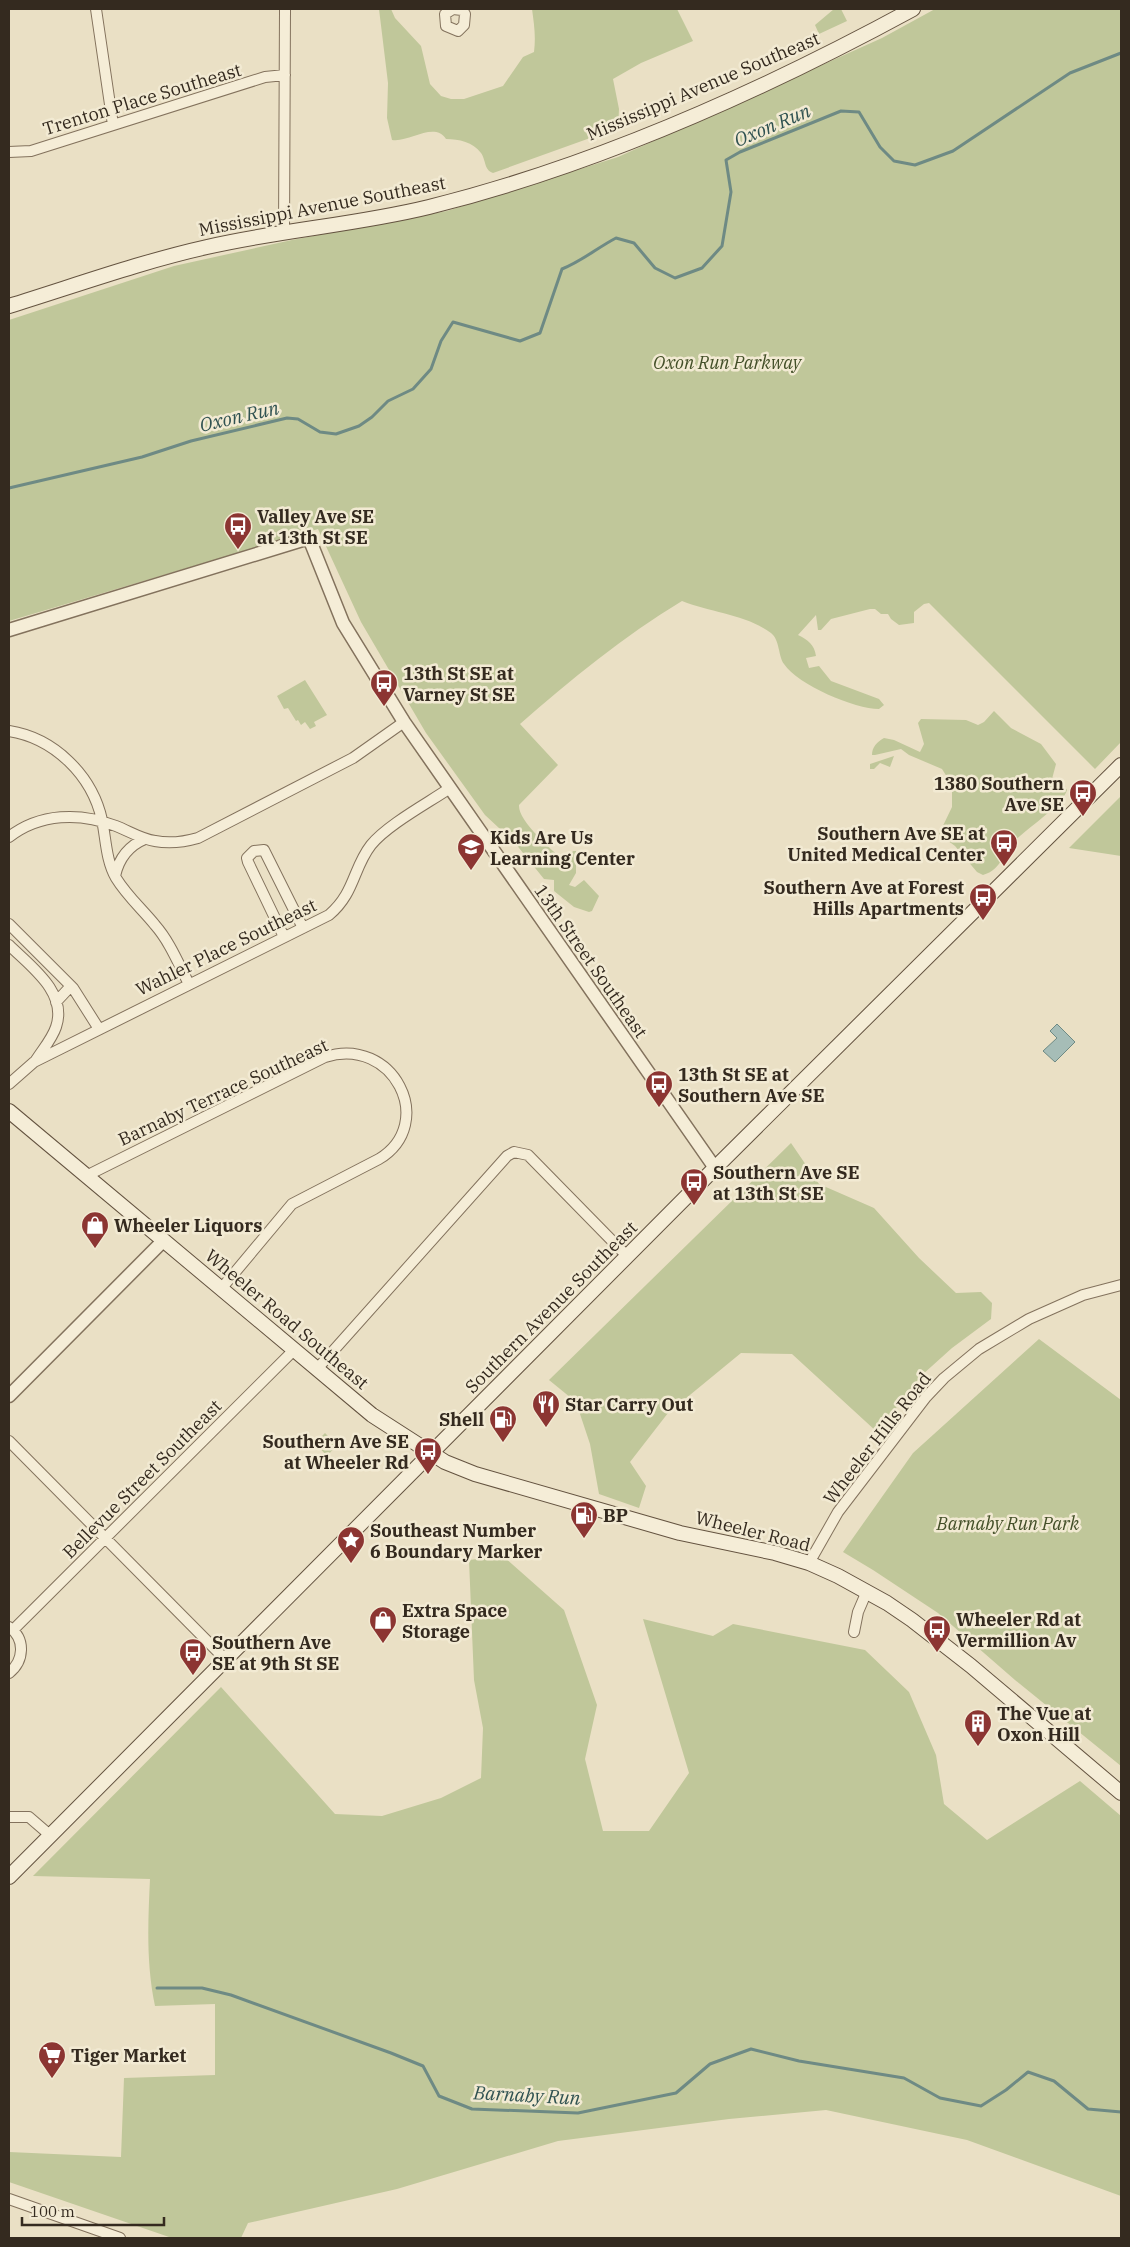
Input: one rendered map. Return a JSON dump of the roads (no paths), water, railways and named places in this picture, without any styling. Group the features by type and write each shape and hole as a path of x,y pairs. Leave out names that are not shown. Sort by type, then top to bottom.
{"main road":[{"name":"Mississippi Avenue Southeast","path":"9,306 185,252 429,207 576,160 741,94 832,51 913,9"},
{"name":"Southern Avenue Southeast","path":"9,1877 715,1168 1121,765"},
{"name":"Wheeler Road Southeast","path":"9,1111 384,1424 431,1454"},
{"name":"Wheeler Road","path":"431,1454 475,1474 518,1488 680,1533 775,1553 810,1563 867,1591 912,1620 971,1666 1121,1793"}],"street":[{"path":"96,9 113,125"},
{"path":"284,233 285,9"},
{"name":"Trenton Place Southeast","path":"9,152 31,151 265,77 285,75"},
{"name":"13th Street Southeast","path":"9,630 308,538 346,628 404,722 715,1168"},
{"path":"9,837 29,825 54,818 81,816 102,821 144,839 172,843 208,834 357,755 404,722"},
{"path":"9,731 44,742 64,757 92,790 102,821 108,857 115,876 129,896 156,926 189,984"},
{"name":"Wahler Place Southeast","path":"9,1084 34,1062 330,915 341,905 371,845 384,833 450,788"},
{"path":"115,876 120,859 130,847 144,839"},
{"path":"284,938 248,862 247,858 254,850 264,850 303,928"},
{"path":"9,924 72,986 84,1002 99,1029"},
{"path":"9,945 44,979 54,994 56,1002 57,1026 34,1062"},
{"path":"56,1002 72,986"},
{"name":"Barnaby Terrace Southeast","path":"88,1175 326,1058 356,1054 370,1058 385,1066 400,1085 406,1106 403,1127 390,1150 379,1159 292,1204 221,1288"},
{"path":"317,1369 508,1155 514,1152 523,1152 528,1155 628,1257"},
{"path":"9,1396 164,1240"},
{"name":"Wheeler Hills Road","path":"810,1563 838,1512 926,1397 944,1378 979,1348 1029,1319 1083,1295 1121,1285"},
{"name":"Bellevue Street Southeast","path":"11,1628 106,1539 294,1350"},
{"path":"9,1441 225,1659"},
{"path":"854,1632 858,1612 867,1591"},
{"path":"9,1673 19,1662 21,1654 19,1638 11,1628"},
{"path":"9,1817 29,1817 51,1836"},
{"path":"9,2199 95,2234 120,2238"}],"water":[{"path":"1057,1024 1075,1042 1055,1062 1043,1051 1057,1038 1050,1031"}],"waterway":[{"name":"Oxon Run","path":"9,488 142,457 191,441 287,418 298,419 320,432 336,434 359,426 372,417 388,401 413,389 431,369 441,341 453,322 520,341 540,333 562,269 616,238 634,243 655,268 675,278 702,268 722,246 731,192 726,160 740,152 841,111 859,112 880,147 894,161 915,165 953,151 1070,73 1121,53"},
{"name":"Barnaby Run","path":"157,1988 202,1988 231,1995 391,2053 423,2066 439,2096 472,2109 578,2113 676,2093 710,2064 751,2049 799,2061 904,2078 940,2098 981,2106 1006,2090 1028,2072 1054,2081 1088,2109 1121,2112"}],"place":[{"name":"Valley Ave SE at 13th St SE","path":"238,550"},
{"name":"13th St SE at Varney St SE","path":"384,707"},
{"name":"1380 Southern Ave SE","path":"1083,817"},
{"name":"Southern Ave SE at United Medical Center","path":"1004,867"},
{"name":"Kids Are Us Learning Center","path":"471,871"},
{"name":"Southern Ave at Forest Hills Apartments","path":"983,921"},
{"name":"13th St SE at Southern Ave SE","path":"659,1108"},
{"name":"Southern Ave SE at 13th St SE","path":"694,1206"},
{"name":"Wheeler Liquors","path":"95,1249"},
{"name":"Star Carry Out","path":"546,1428"},
{"name":"Shell","path":"503,1443"},
{"name":"Southern Ave SE at Wheeler Rd","path":"428,1475"},
{"name":"BP","path":"584,1539"},
{"name":"Southeast Number 6 Boundary Marker","path":"351,1564"},
{"name":"Extra Space Storage","path":"383,1644"},
{"name":"Wheeler Rd at Vermillion Av","path":"937,1653"},
{"name":"Southern Ave SE at 9th St SE","path":"193,1676"},
{"name":"The Vue at Oxon Hill","path":"978,1747"},
{"name":"Tiger Market","path":"52,2079"}],"park label":[{"name":"Oxon Run Parkway","path":"727,362"},
{"name":"Barnaby Run Park","path":"1008,1523"}]}
